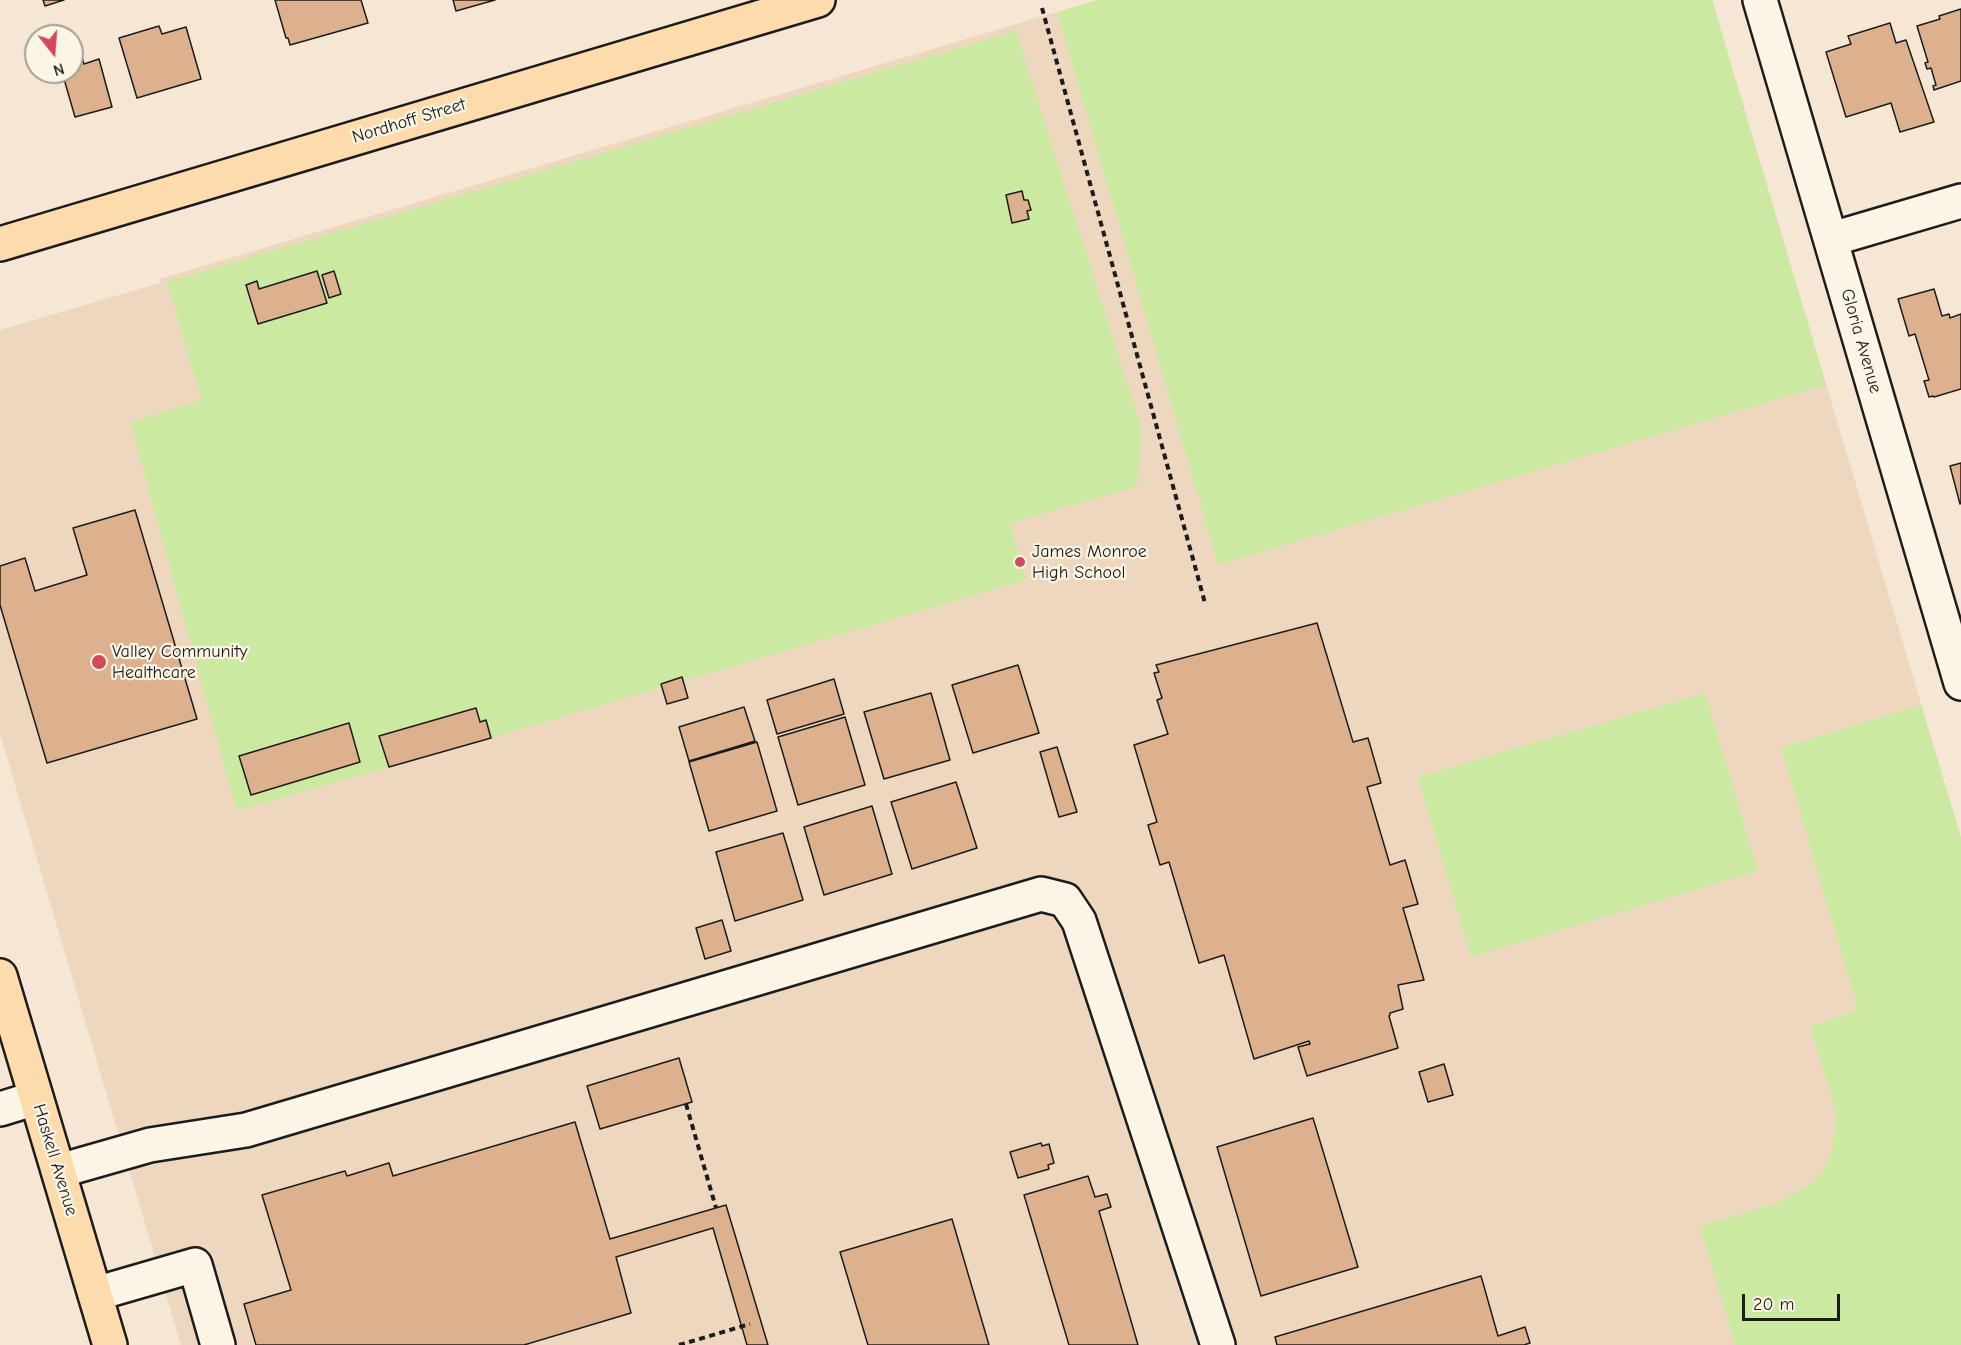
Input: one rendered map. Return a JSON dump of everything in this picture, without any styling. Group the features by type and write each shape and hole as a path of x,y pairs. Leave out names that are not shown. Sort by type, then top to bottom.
{"main road":[{"name":"Nordhoff Street","path":"0,244 818,0"},
{"name":"Haskell Avenue","path":"0,976 110,1345"}],"street":[{"name":"Gloria Avenue","path":"1767,2 1832,239 1961,683"},
{"path":"1832,239 1961,201"},
{"path":"59,1172 150,1145 246,1130 1041,894 1065,900 1079,921 1218,1345"},
{"path":"0,1109 36,1098"},
{"path":"95,1294 195,1265 218,1345"}],"path":[{"path":"1042,8 1205,603"},
{"path":"686,1104 716,1208"},
{"path":"679,1345 750,1324"}],"shaded area":[{"name":"James Monroe High School","path":"1097,0 1712,0 1961,838 1961,1345 181,1345 0,734 0,330 160,283 159,279"}],"green space":[{"path":"1097,0 1712,0 1826,385 1218,565 1057,12"},
{"path":"1016,31 1142,430 1137,487 1010,523 1026,580 491,738 243,809 236,809 130,422 201,400 167,282"},
{"path":"1705,693 1758,871 1471,957 1418,777"},
{"path":"1921,705 1961,838 1961,1345 1735,1345 1700,1226 1777,1203 1819,1177 1832,1149 1837,1121 1810,1026 1858,1010 1781,748"}],"building":[{"path":"43,0 64,0 45,6"},
{"path":"275,0 361,0 368,23 290,45"},
{"path":"453,0 495,0 456,11"},
{"path":"1961,9 1961,81 1934,90 1933,86 1936,85 1931,68 1927,69 1925,63 1928,62 1917,26"},
{"path":"1890,23 1896,43 1906,40 1934,122 1900,132 1891,103 1846,117 1826,52 1851,44 1848,36"},
{"path":"159,26 162,34 186,27 201,79 137,98 119,38"},
{"path":"99,59 112,107 75,117 65,84 84,84 84,64"},
{"path":"1022,191 1024,200 1028,200 1031,210 1027,211 1029,219 1012,223 1006,195"},
{"path":"317,271 327,303 258,324 246,285 257,281 259,289"},
{"path":"334,271 341,294 329,298 322,275"},
{"path":"1934,289 1942,316 1949,314 1950,318 1961,314 1961,389 1929,397 1924,381 1929,380 1915,334 1909,336 1898,299"},
{"path":"1961,463 1961,503 1960,504 1950,466"},
{"name":"Valley Community Healthcare","path":"135,510 197,719 47,763 0,605 0,566 25,558 35,591 87,575 73,528"},
{"path":"1317,623 1353,742 1368,738 1381,783 1367,787 1390,865 1405,860 1418,904 1403,908 1424,980 1398,985 1403,1009 1390,1013 1389,1016 1398,1048 1307,1076 1298,1047 1310,1044 1309,1041 1254,1059 1224,955 1199,963 1169,862 1160,865 1148,825 1157,822 1134,745 1168,734 1157,700 1162,698 1154,673 1159,672 1156,665"},
{"path":"1018,665 1039,733 973,753 952,685"},
{"path":"682,677 688,698 667,704 661,684"},
{"path":"834,679 844,714 777,734 767,700"},
{"path":"931,693 950,760 884,779 864,712"},
{"path":"744,707 755,741 689,761 679,727"},
{"path":"476,708 480,722 486,720 491,738 389,767 379,736"},
{"path":"845,717 865,785 798,805 778,737"},
{"path":"349,723 360,762 251,795 239,756"},
{"path":"757,742 777,811 709,831 689,762"},
{"path":"1057,747 1077,812 1059,817 1040,752"},
{"path":"956,782 977,848 912,869 891,802"},
{"path":"872,806 892,874 824,895 804,827"},
{"path":"783,833 803,900 735,921 716,852"},
{"path":"722,920 731,951 705,959 696,928"},
{"path":"679,1058 692,1102 600,1129 587,1086"},
{"path":"1444,1064 1453,1095 1428,1102 1419,1072"},
{"path":"1313,1118 1358,1267 1261,1296 1217,1147"},
{"path":"575,1122 610,1239 726,1205 768,1345 747,1345 713,1228 616,1257 631,1313 524,1345 256,1345 244,1304 291,1290 262,1195 345,1171 347,1176 389,1163 393,1176"},
{"path":"1041,1143 1042,1146 1049,1144 1054,1163 1048,1165 1049,1169 1018,1178 1010,1152"},
{"path":"1088,1176 1095,1197 1107,1194 1111,1207 1099,1211 1138,1345 1069,1345 1024,1195"},
{"path":"952,1219 989,1345 868,1345 840,1252"},
{"path":"1481,1276 1498,1336 1525,1327 1530,1343 1524,1345 1277,1345 1275,1337"}],"place":[{"name":"James Monroe High School","path":"1020,562"},
{"name":"Valley Community Healthcare","path":"99,662"}]}
